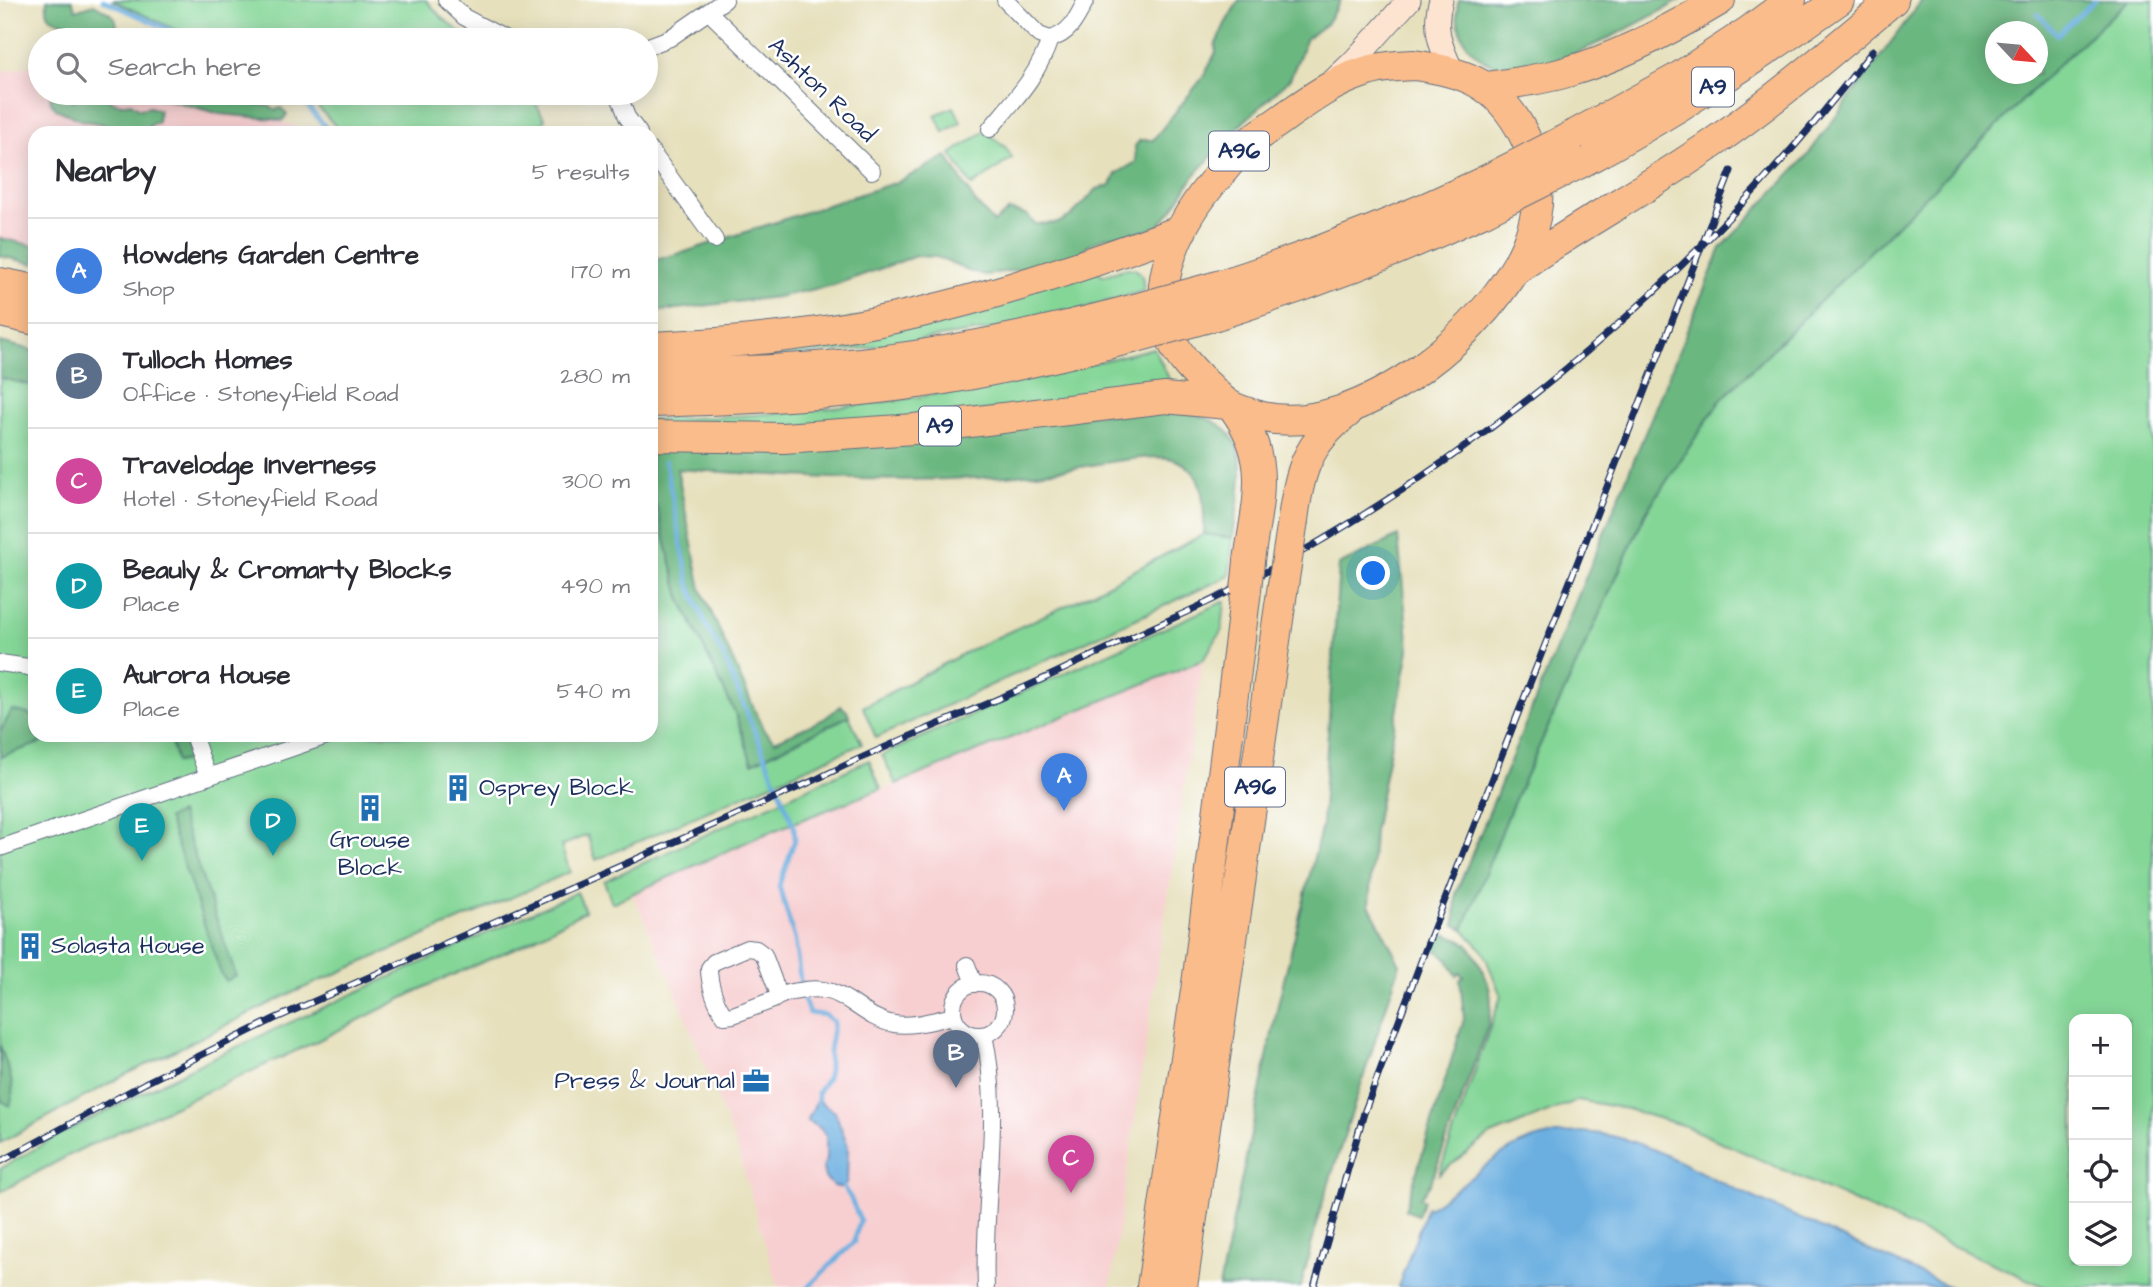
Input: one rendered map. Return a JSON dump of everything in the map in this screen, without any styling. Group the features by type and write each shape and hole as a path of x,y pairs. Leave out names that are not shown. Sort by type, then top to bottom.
{"highway":[{"path":"1486,87 1533,80 1592,64 1619,53 1720,0"},
{"name":"A9","path":"1578,148 1791,0"},
{"name":"A9","path":"658,402 785,398 882,388 974,374 1213,301 1281,266 1372,232 1483,197 1578,148 1690,101 1760,57 1839,0"},
{"name":"A9","path":"1514,270 1561,237 1712,144 1769,102 1893,0"},
{"name":"A96","path":"1152,1287 1197,984 1258,494 1259,461 1252,436 1230,406 1196,374 1173,343 1166,321 1164,284 1169,260 1190,212 1244,146 1319,94 1358,74 1388,66 1414,65 1452,70 1486,87 1512,112 1527,142 1537,173 1537,202 1528,242 1514,270 1476,318 1416,374 1355,406 1318,419 1293,420 1271,419 1230,406"},
{"path":"658,346 696,345 838,329 945,306 1104,259 1182,230"},
{"path":"0,283 28,308"},
{"path":"0,312 28,313"},
{"name":"A9","path":"658,375 779,370 878,361 1126,326"},
{"name":"A9","path":"658,436 783,438 915,429 1165,398 1230,406"},
{"name":"A96","path":"1182,1287 1300,476 1314,444 1328,427 1355,406"},
{"path":"1145,1287 1164,1208"}],"main road":[{"path":"1319,94 1354,61 1409,0"},
{"path":"1441,0 1437,30 1444,56 1452,70"}],"street":[{"path":"446,0 464,17 485,28"},
{"path":"658,42 710,13 725,0"},
{"path":"1005,0 1039,35 1050,38 1061,36 1068,30 1086,0"},
{"name":"Ashton Road","path":"710,13 872,171"},
{"path":"990,129 1043,61 1050,38"},
{"path":"622,105 634,126"},
{"path":"658,161 715,240"},
{"path":"0,663 28,667"},
{"path":"196,742 208,777"},
{"path":"0,848 310,742"},
{"path":"779,995 764,955 756,949 747,948 714,962 709,968 713,988 724,1016 773,1000 779,995 802,990 830,990 894,1024 914,1024 954,1016"},
{"path":"967,965 974,984"},
{"path":"974,984 989,985 1009,998 1002,1023 984,1035 976,1035 962,1029 954,1016 955,999 966,987 974,984"},
{"path":"984,1035 989,1055 992,1103 985,1251 986,1287"}],"shaded area":[{"path":"28,67 28,105 187,105 220,114 274,119 295,126 28,126 28,244 0,238 0,72"},
{"path":"1203,660 1110,1287 778,1287 737,1148 673,985 632,893 760,836"}],"green space":[{"path":"47,0 72,0 76,10 94,4 114,17 118,28 70,28 70,25 52,19"},
{"path":"112,0 426,0 455,28 172,28"},
{"path":"1239,0 1341,0 1326,24 1307,38 1290,79 1235,130 1194,176 1156,229 1106,237 1088,245 1072,261 985,275 968,271 937,257 916,256 834,285 777,297 658,311 658,259 900,181 947,156 975,202 994,223 1009,210 1027,215 1035,224 1058,223 1071,216 1097,189 1111,185 1116,174 1136,162 1135,146 1140,140 1153,140 1204,76 1216,52 1215,46"},
{"path":"1459,0 1681,0 1572,54 1526,67 1505,68 1485,61 1468,46 1458,24"},
{"path":"1922,0 2129,0 2048,75 2048,21 1985,21 1985,84 2039,84 1720,401 1646,512 1512,806 1463,929 1455,925 1456,893 1721,248 1807,156"},
{"path":"2129,0 2153,0 2153,1287 2045,1287 1685,1126 1627,1109 1578,1100 1489,1136 1439,1174 1501,996 1483,951 1463,929 1512,806 1646,512 1720,401 2039,84 2048,84 2048,75"},
{"path":"53,105 134,105 140,109 150,107 159,110 158,122 150,126 113,126 81,120 56,109"},
{"path":"187,105 259,105 275,110 281,108 287,114 282,121 220,114"},
{"path":"316,105 537,105 545,120 540,126 336,126"},
{"path":"954,107 961,122 944,132 935,115"},
{"path":"985,131 1006,148 1012,158 972,186 951,154"},
{"path":"0,238 28,244 28,262 0,256"},
{"path":"1132,268 1141,275 1143,291 1082,309 987,330 852,350 735,361 658,358 1099,271 1102,276"},
{"path":"0,342 28,349 28,742 658,742 658,512 680,598 736,715 752,763 849,716 862,744 596,860 587,835 561,846 570,872 285,996 119,1078 0,1143"},
{"path":"0,342 28,349 28,384 0,378"},
{"path":"1154,348 1174,389 863,425 658,429 658,419 779,413 905,399 1092,363"},
{"path":"1158,410 1196,415 1216,423 1230,434 1238,448 1241,482 1233,538 1204,534 1202,491 1198,482 1186,466 1165,458 1136,458 1072,468 965,479 821,478 677,469 701,589 764,731 775,741 824,719 841,706 849,716 752,763 736,715 680,598 658,512 658,446"},
{"path":"1204,534 1233,538 1229,576 876,738 863,707 970,650 1080,599"},
{"path":"1398,536 1409,650 1374,832 1369,905 1400,964 1319,1214 1301,1287 1219,1287 1279,1000 1322,825 1339,565"},
{"path":"1225,601 1222,630 1203,660 896,784 882,755"},
{"path":"12,710 28,714 28,742 43,742 0,757 0,732"},
{"path":"171,742 185,742 190,759 177,762"},
{"path":"869,760 881,789 760,836 612,903 604,881"},
{"path":"180,813 236,976 226,981 220,971 168,818"},
{"path":"577,892 585,911 522,945 429,985 315,1042 79,1150 0,1192 0,1169 61,1134 208,1060"},
{"path":"1447,935 1462,941 1472,950 1487,982 1491,1010 1488,1026 1430,1185 1420,1197 1424,1200 1418,1215 1405,1210 1464,1019 1460,979 1464,977 1460,973 1457,976 1448,960 1434,948 1439,936"},
{"path":"0,1046 12,1083 10,1106 2,1101 0,1095"}],"water":[{"path":"817,1100 835,1112 848,1146 847,1181 843,1188 834,1186 825,1178 823,1169 826,1136 820,1128 807,1121"},
{"path":"1581,1132 1602,1134 1642,1145 1950,1287 1398,1287 1427,1207 1514,1147 1543,1136"}],"waterway":[{"path":"103,0 165,28"},
{"path":"2038,14 2057,35 2095,0"},
{"path":"306,105 325,126"},
{"path":"665,461 689,583 705,623 723,655 794,826 795,839 779,886 795,940 801,987"},
{"path":"802,995 809,1013 825,1015 834,1022 829,1070 818,1092 818,1105"},
{"path":"808,1287 854,1242 860,1220 841,1184"}],"railway":[{"path":"0,1162 145,1083 274,1019 1037,682 1219,597 1325,538 1414,482 1500,421 1582,355 1660,285 1735,211 1806,133 1873,50"},
{"path":"1314,1287 1364,1113 1426,948 1731,171"}],"place":[{"name":"Osprey Block","path":"458,788"},
{"name":"Grouse Block","path":"370,808"},
{"name":"Howdens Garden Centre","path":"1064,811"},
{"name":"Beauly & Cromarty Blocks","path":"273,856"},
{"name":"Aurora House","path":"142,861"},
{"name":"Solasta House","path":"30,946"},
{"name":"Press & Journal","path":"756,1081"},
{"name":"Tulloch Homes","path":"956,1088"},
{"name":"Travelodge Inverness","path":"1071,1193"}]}
